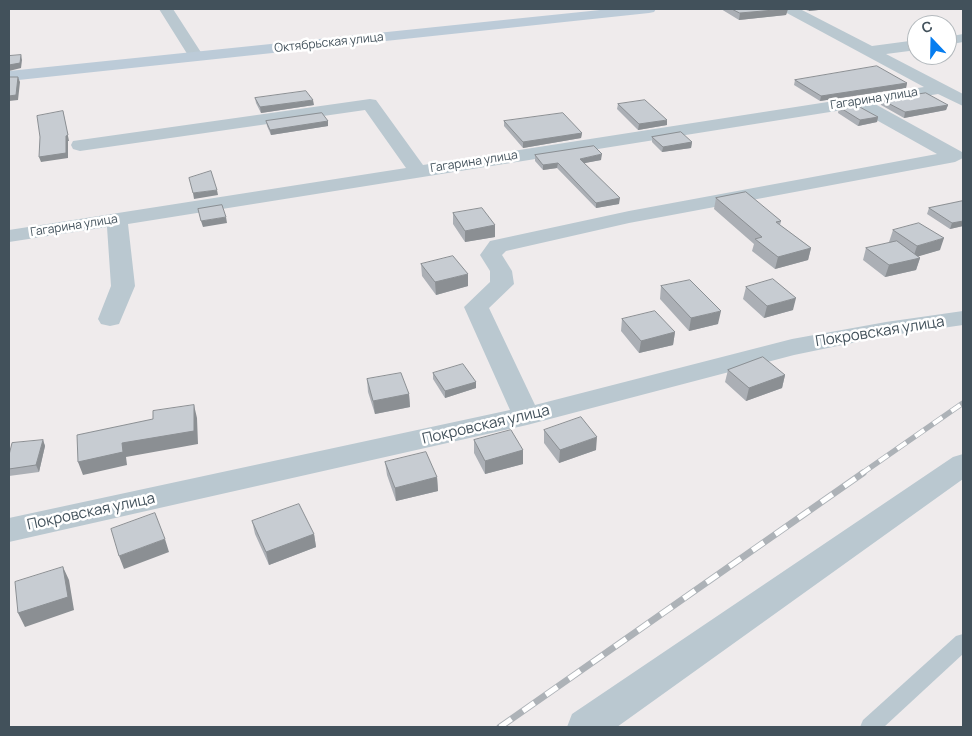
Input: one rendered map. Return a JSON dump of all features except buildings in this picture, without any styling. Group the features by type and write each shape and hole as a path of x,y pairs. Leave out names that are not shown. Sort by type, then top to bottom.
{"street":[{"path":"166,9 196,57"},
{"name":"Октябрьская улица","path":"9,76 648,9"},
{"path":"790,9 963,101"},
{"path":"871,51 907,46"},
{"name":"Гагарина улица","path":"9,236 940,89"},
{"path":"527,416 476,307 502,284 501,271 491,255 498,246 629,217 955,156 856,101"},
{"path":"80,145 370,104 418,170"},
{"path":"110,319 123,286 117,218"},
{"name":"Покровская улица","path":"9,530 527,416 792,347 886,329 963,318"},
{"path":"586,727 963,464"}],"lane":[{"path":"870,727 963,642"}],"railway":[{"path":"861,474 963,403"},
{"path":"500,727 863,473"}]}
